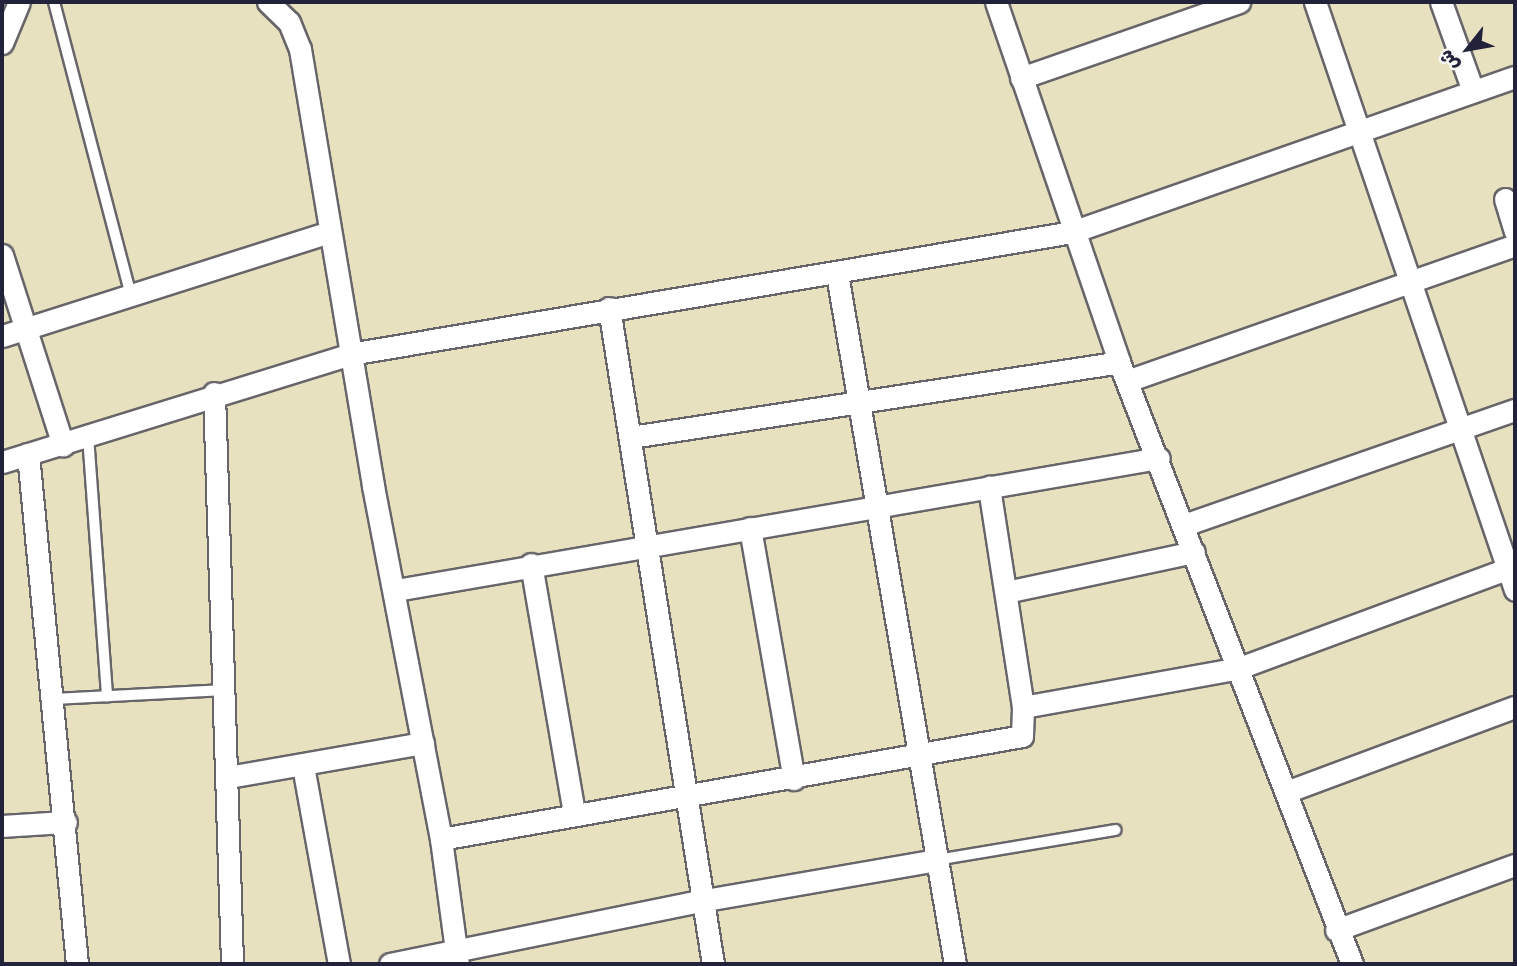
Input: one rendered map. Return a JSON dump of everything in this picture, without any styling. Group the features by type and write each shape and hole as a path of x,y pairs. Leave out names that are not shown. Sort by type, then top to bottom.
{"street":[{"path":"2,43 19,2"},
{"path":"268,2 289,22 300,49 350,354 441,839 457,957"},
{"path":"996,2 1072,232 1123,371 1159,458 1336,930 1352,964"},
{"path":"1021,78 1239,2"},
{"path":"1315,2 1460,428 1512,567 1515,590"},
{"path":"1441,2 1473,91"},
{"path":"2,462 214,393 350,354 609,308 837,274 1072,232 1515,77"},
{"path":"1505,199 1515,231"},
{"path":"2,336 329,232"},
{"path":"631,438 861,403 1123,371 1410,281 1515,245"},
{"path":"2,254 63,444"},
{"path":"837,274 923,757 936,860 955,964"},
{"path":"609,308 631,438 645,547 705,900 713,964"},
{"path":"214,393 232,964"},
{"path":"1184,525 1515,410"},
{"path":"28,454 66,822 77,964"},
{"path":"396,590 531,564 877,508 1159,458"},
{"path":"441,839 685,793 794,779 923,757 1022,736 1023,707 989,487"},
{"path":"750,528 794,779"},
{"path":"1006,592 1194,552"},
{"path":"531,564 574,813"},
{"path":"1023,707 1239,668 1512,567"},
{"path":"1286,792 1515,707"},
{"path":"228,777 424,743"},
{"path":"303,766 339,964"},
{"path":"2,826 66,822"},
{"path":"390,964 457,957 705,900 936,860"},
{"path":"1336,930 1515,865"}],"lane":[{"path":"54,2 131,295"},
{"path":"88,436 107,696"},
{"path":"54,699 225,690"},
{"path":"936,860 1116,830"}]}
